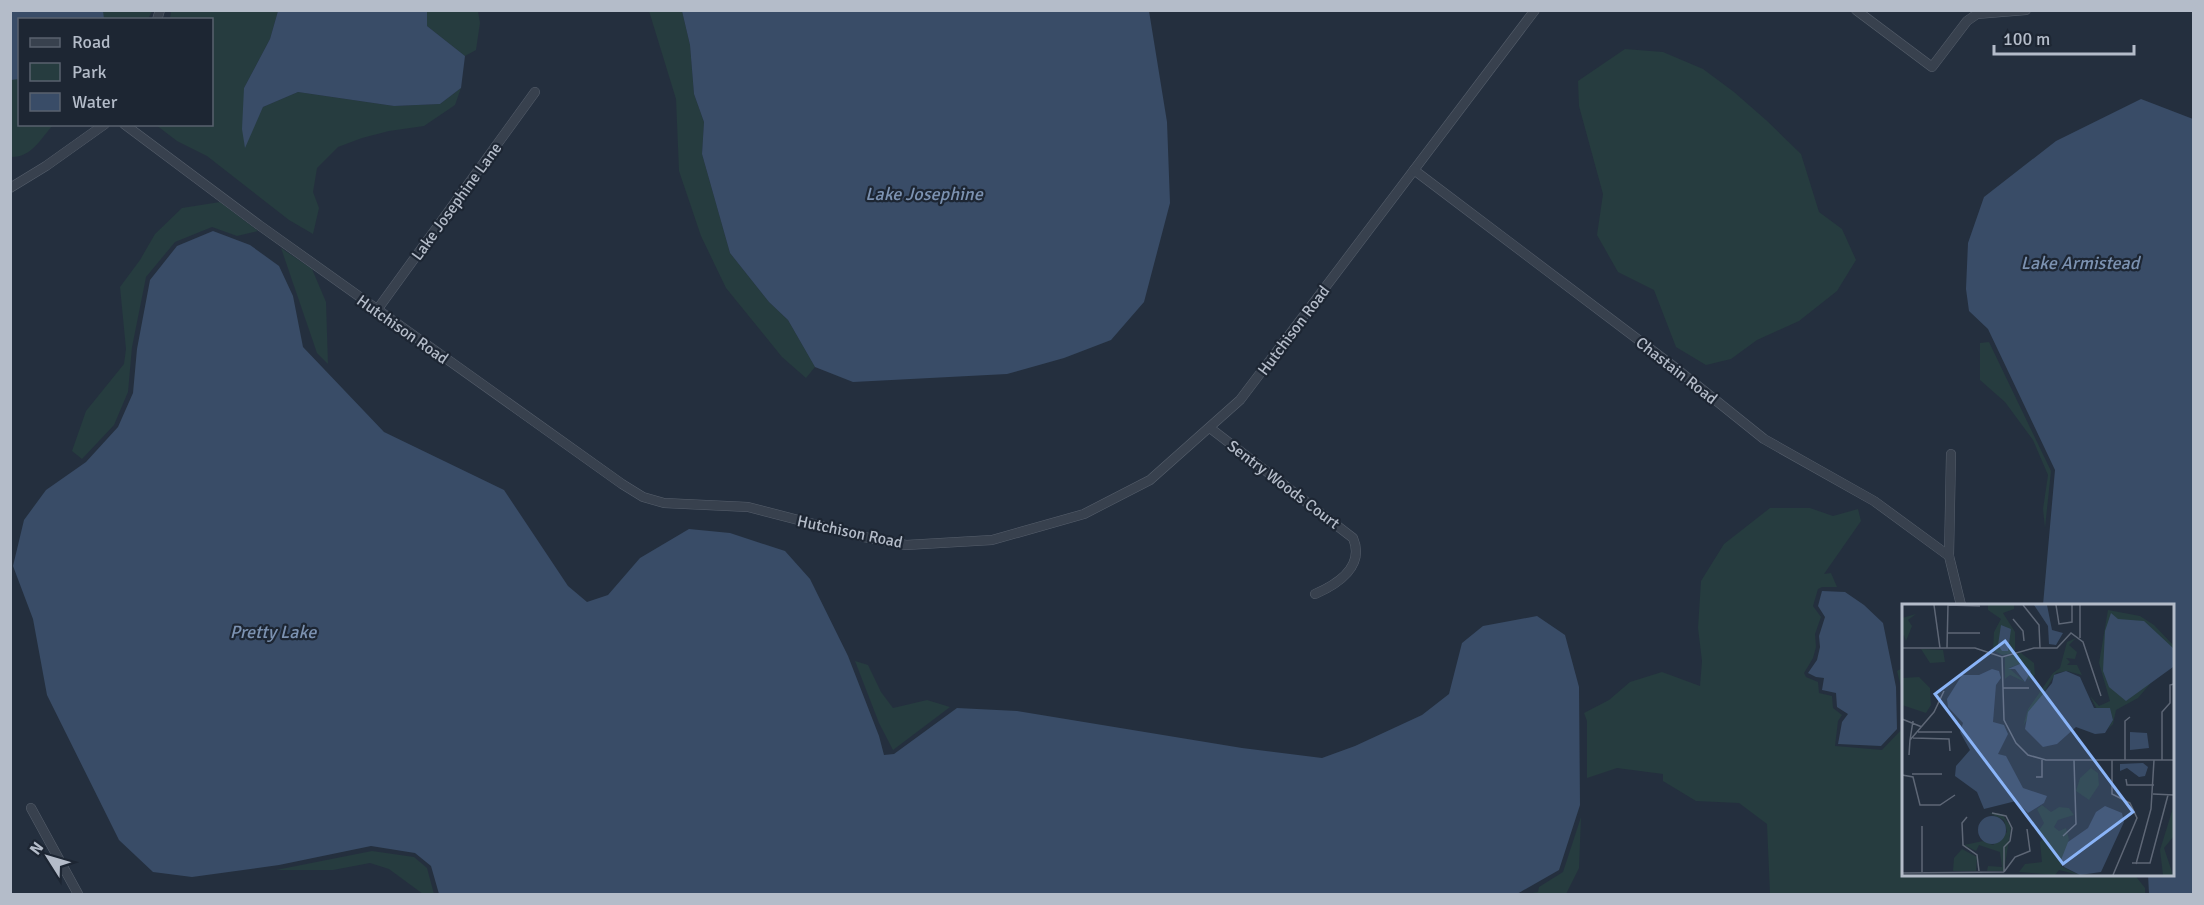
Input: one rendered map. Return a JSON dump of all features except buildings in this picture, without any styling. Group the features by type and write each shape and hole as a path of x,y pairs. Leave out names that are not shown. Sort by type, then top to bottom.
{"street":[{"name":"Hutchison Road","path":"127,126 377,310 643,497 664,503 748,507 864,537 906,545 992,540 1084,514 1150,480 1240,400 1535,10"},
{"path":"1856,10 1932,67 1967,21 1977,14 2026,10"},
{"name":"Lake Josephine Lane","path":"377,310 535,92"},
{"path":"10,188 46,166 102,126"},
{"name":"Chastain Road","path":"1414,170 1673,366 1764,439 1874,501 1949,556"},
{"name":"Sentry Woods Court","path":"1210,428 1353,538 1358,553 1355,562 1344,576 1315,594"},
{"path":"1951,454 1949,556 1961,604"},
{"path":"31,808 78,894"}],"green space":[{"path":"10,11 152,11 148,18 18,18 18,126 52,126 30,151 10,157"},
{"path":"171,11 278,11 270,39 244,88 245,146 263,107 298,92 394,106 440,104 461,88 455,105 424,126 389,131 338,147 317,168 313,192 319,208 313,234 289,220 207,156 177,141 157,126 213,126 213,18 170,18"},
{"path":"426,11 478,11 480,23 476,50 465,56 427,26"},
{"path":"649,11 682,11 690,45 694,94 704,122 702,154 730,253 769,302 788,320 815,367 806,378 782,357 726,288 701,236 679,171 676,99"},
{"path":"1625,49 1663,52 1703,69 1766,120 1801,154 1819,212 1842,229 1856,260 1837,291 1799,321 1757,340 1731,359 1706,365 1676,347 1654,290 1618,272 1597,235 1603,194 1579,106 1578,81"},
{"path":"220,202 258,231 237,236 212,227 175,242 146,277 132,347 128,392 114,425 82,459 72,451 86,411 124,364 126,349 120,287 140,260 155,234 182,208"},
{"path":"281,248 312,269 326,302 328,364 317,353"},
{"path":"1989,342 2051,471 2045,528 2043,509 2048,475 2033,440 2005,402 1980,380 1980,343"},
{"path":"1770,508 1810,508 1833,516 1858,509 1861,521 1824,574 1831,573 1837,587 1818,589 1813,606 1821,617 1815,634 1816,647 1813,658 1804,673 1806,677 1818,682 1819,693 1832,696 1833,708 1842,715 1838,721 1835,746 1882,750 1902,729 1902,875 2135,875 2145,888 2145,894 1770,894 1767,824 1739,803 1696,801 1663,781 1663,774 1617,768 1587,778 1587,721 1584,713 1609,700 1630,682 1662,672 1700,686 1702,661 1698,628 1701,581 1724,544"},
{"path":"855,661 868,665 881,692 893,708 927,700 950,707 893,750 879,723"},
{"path":"1902,668 1902,729 1901,687 1897,671"},
{"path":"1581,817 1579,868 1566,894 1527,894 1538,892 1539,887 1563,872"},
{"path":"372,851 414,857 427,868 434,894 423,894 389,869 370,863 333,870 276,870"}],"water":[{"path":"11,10 103,11 104,18 18,18 18,79 11,80"},
{"path":"278,11 427,11 427,26 465,56 461,88 440,104 394,106 298,92 263,107 245,148 242,129 244,88 270,39"},
{"name":"Lake Josephine","path":"682,11 1149,11 1167,122 1170,203 1144,302 1111,340 1064,358 1007,374 853,382 815,367 788,320 769,302 730,253 702,154 704,122 694,94 690,45"},
{"name":"Lake Armistead","path":"2141,99 2193,119 2193,894 2149,894 2148,875 2174,875 2174,604 2043,604 2055,470 1988,329 1969,311 1966,289 1968,243 1984,197 2056,141"},
{"name":"Pretty Lake","path":"213,231 250,245 279,266 293,296 303,347 384,432 504,490 568,586 587,602 608,595 640,558 689,529 730,533 785,551 810,579 848,656 884,755 894,754 957,708 1017,711 1242,748 1322,758 1355,746 1422,715 1449,694 1462,643 1483,626 1537,616 1565,635 1579,687 1580,805 1559,870 1517,894 439,894 431,866 415,853 371,846 279,865 192,877 153,872 119,840 47,695 33,619 13,566 24,520 46,490 86,462 118,427 133,393 137,349 150,280 177,246"},
{"path":"1822,591 1845,592 1864,605 1883,623 1896,687 1897,729 1881,746 1838,744 1842,722 1848,714 1837,707 1836,693 1822,690 1824,678 1808,673 1817,660 1820,647 1819,636 1825,617 1818,606"}]}
